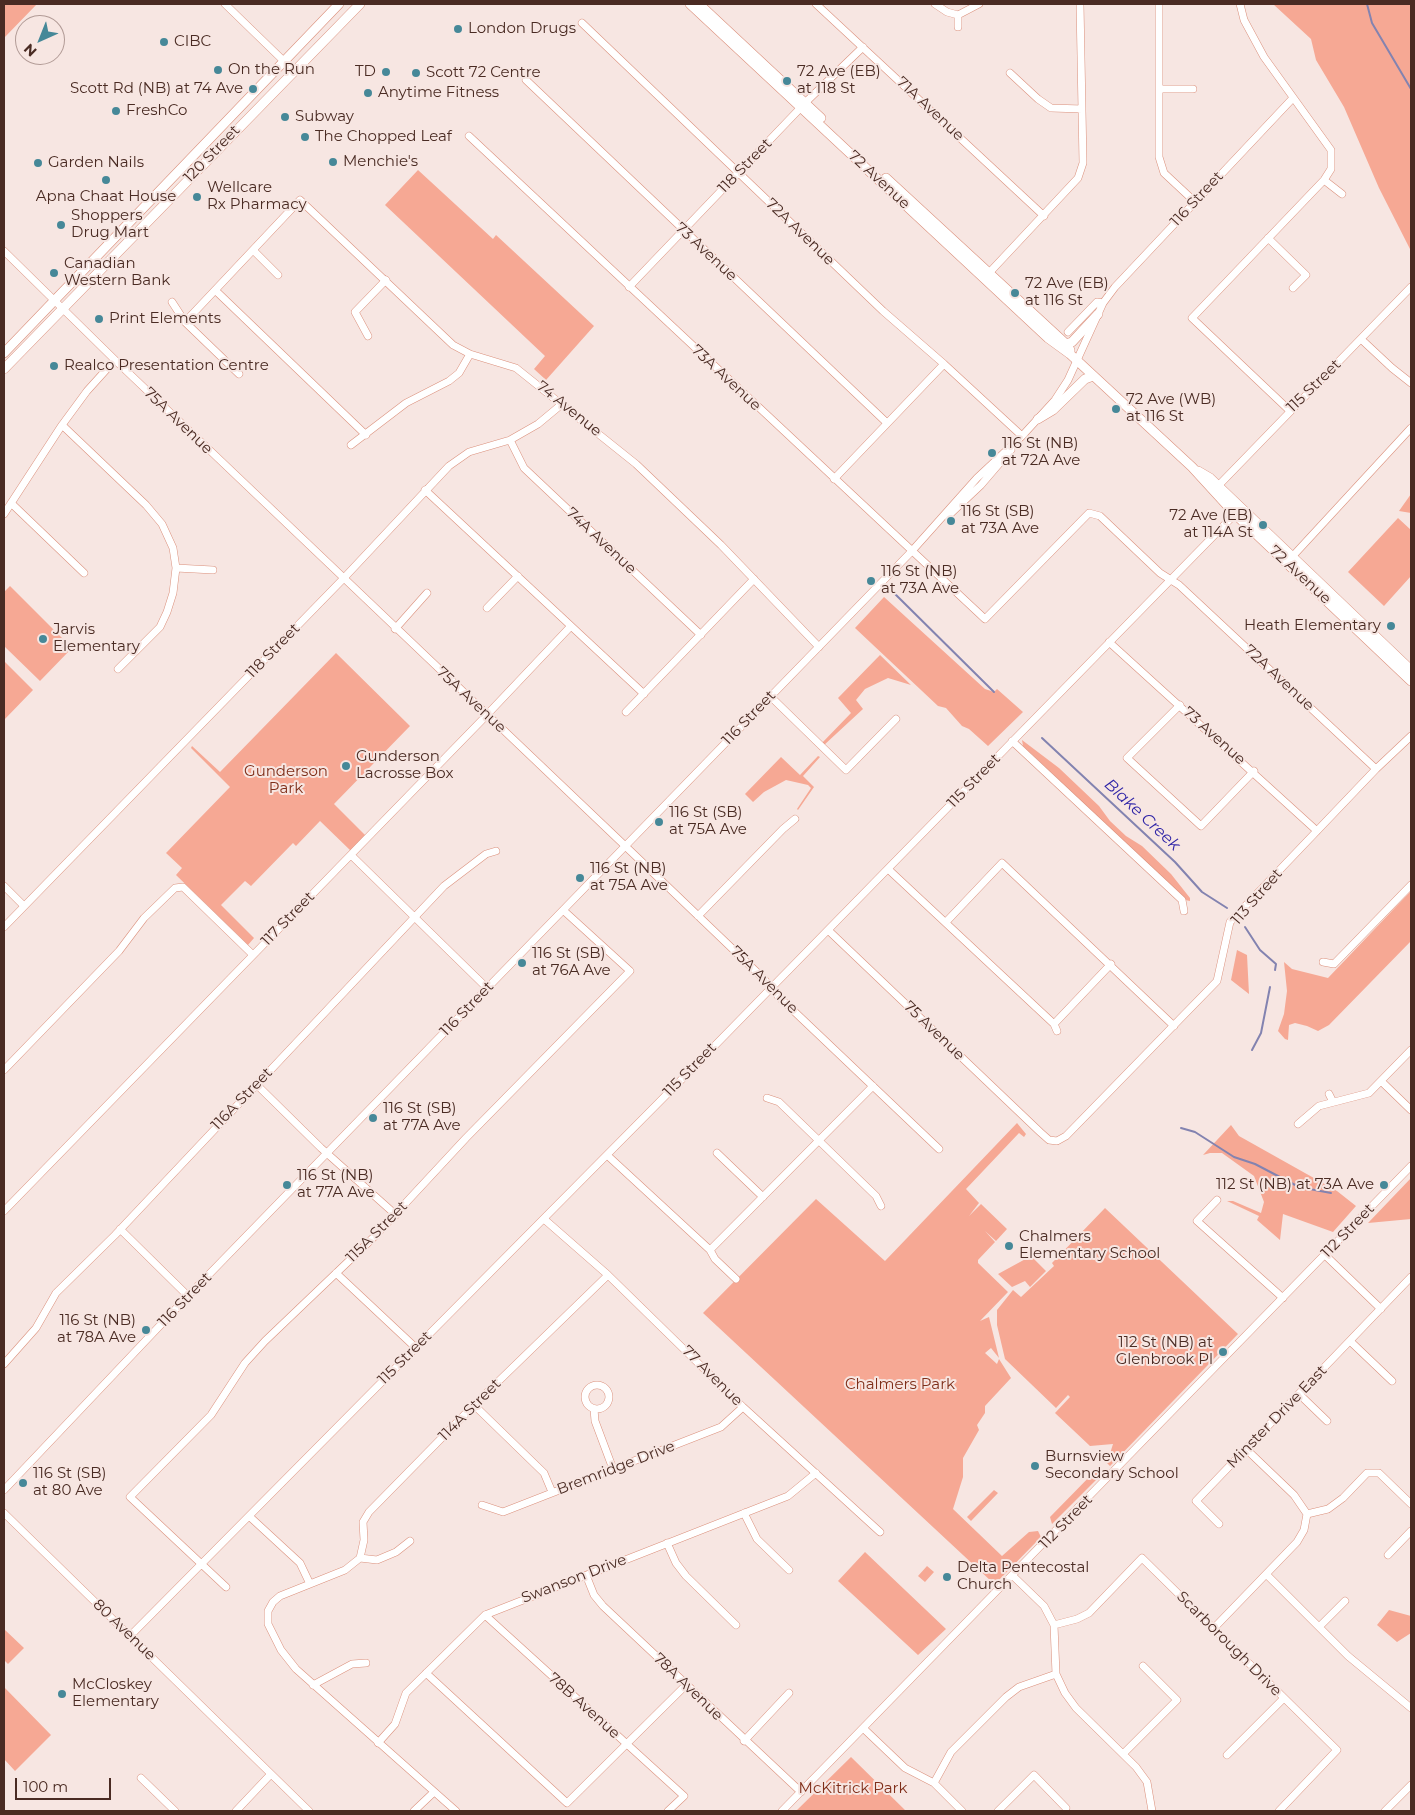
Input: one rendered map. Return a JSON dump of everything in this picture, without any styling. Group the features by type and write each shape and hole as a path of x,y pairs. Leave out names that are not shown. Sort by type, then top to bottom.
{"main road":[{"name":"120 Street","path":"4,353 339,4"},
{"name":"120 Street","path":"4,369 293,70 360,4"},
{"name":"72 Avenue","path":"690,4 989,273 1066,344 1073,357"},
{"name":"72 Avenue","path":"699,4 803,106 1048,338 1073,357 1192,467 1235,514 1411,681"},
{"path":"178,189 180,183 204,157 205,154 202,146"},
{"path":"142,227 146,217 169,190 168,182"},
{"path":"1066,344 1072,342 1098,314"},
{"path":"1038,419 1053,410 1084,379 1093,376"},
{"name":"72 Avenue","path":"1192,467 1218,486 1291,558 1411,670"}],"street":[{"path":"225,4 293,70"},
{"name":"71A Avenue","path":"816,4 1044,216"},
{"path":"935,4 947,12 958,15 979,4"},
{"path":"989,273 1078,178 1082,163 1080,4"},
{"path":"1159,4 1159,157 1164,172 1194,201"},
{"path":"1240,4 1244,20 1264,57 1331,150 1331,169 1324,180 1192,318 1289,410"},
{"path":"958,15 958,27"},
{"name":"72A Avenue","path":"582,24 883,311 1022,436"},
{"name":"118 Street","path":"629,288 803,106 864,47"},
{"path":"1010,73 1038,99 1051,108 1082,109"},
{"name":"73 Avenue","path":"526,80 887,423"},
{"path":"1159,89 1193,89"},
{"name":"116 Street","path":"4,1490 188,1296 818,646 932,530 981,485 1063,391 1073,357 1103,303 1115,287 1293,98"},
{"name":"73A Avenue","path":"469,136 911,552 985,619"},
{"path":"1324,180 1342,194"},
{"name":"74 Avenue","path":"253,250 300,200 453,345 470,354 516,368 636,464 754,579 818,646"},
{"path":"1268,238 1306,275 1293,288"},
{"path":"185,322 253,250 278,274"},
{"name":"75A Avenue","path":"4,251 62,310 486,716 625,845 939,1149"},
{"path":"368,336 355,312 386,280"},
{"name":"115 Street","path":"1218,486 1289,410 1362,340 1411,287"},
{"path":"215,290 366,435"},
{"path":"172,302 185,322 239,374"},
{"name":"116 Street","path":"1068,332 1097,302 1103,303"},
{"path":"1362,340 1392,368 1411,382"},
{"path":"351,445 406,403 449,381 459,373 470,354"},
{"path":"4,514 62,425 87,391 115,360"},
{"path":"834,479 944,364"},
{"name":"118 Street","path":"4,927 343,579 449,466 468,452 510,440 538,424 562,404"},
{"path":"62,425 146,505 162,524 173,548 176,568 174,593 160,627 118,669"},
{"path":"1291,558 1411,428"},
{"name":"74A Avenue","path":"510,440 524,468 700,635"},
{"path":"425,490 644,694"},
{"path":"11,502 84,573"},
{"name":"72A Avenue","path":"985,619 1089,513 1100,516 1160,573 1171,578 1376,769"},
{"path":"1235,514 1251,518"},
{"name":"115 Street","path":"130,1636 544,1219 1235,514"},
{"path":"176,568 213,570"},
{"path":"487,608 518,576"},
{"path":"626,712 754,579"},
{"path":"395,629 428,593"},
{"name":"117 Street","path":"4,1211 486,716 571,626"},
{"name":"73 Avenue","path":"1109,642 1254,771 1317,831"},
{"path":"770,696 846,770 896,718"},
{"path":"1180,705 1127,758 1201,826 1254,771"},
{"name":"113 Street","path":"1040,1132 1048,1140 1057,1141 1066,1136 1218,981 1230,922 1376,769 1411,736"},
{"path":"1012,741 1182,900 1184,911"},
{"path":"698,916 783,829 795,820"},
{"name":"116A Street","path":"4,1364 36,1328 56,1293 120,1229 444,886 486,854 496,852"},
{"path":"351,854 486,988"},
{"path":"946,922 1002,864 1111,964 1174,1026"},
{"path":"888,869 1056,1028 1111,964"},
{"path":"1323,962 1334,964 1411,885"},
{"path":"4,886 24,906"},
{"path":"4,1070 119,951 144,918 175,888 183,887 254,955"},
{"name":"115A Street","path":"201,1564 130,1497 211,1415 245,1363 258,1348 396,1215 466,1138 630,972 562,910"},
{"name":"75 Avenue","path":"828,930 1040,1132"},
{"path":"1298,1124 1319,1106 1369,1093 1411,1050"},
{"path":"1381,1081 1411,1110"},
{"path":"256,1084 327,1153 396,1215"},
{"path":"710,1250 873,1086"},
{"path":"1329,1094 1333,1102"},
{"path":"767,1098 779,1102 876,1196 881,1206"},
{"path":"717,1153 763,1197"},
{"path":"607,1155 710,1250 715,1259 736,1279"},
{"name":"112 Street","path":"782,1811 1411,1166"},
{"path":"1217,1200 1197,1221 1283,1298"},
{"name":"77 Avenue","path":"544,1219 608,1275 743,1407 880,1532"},
{"path":"120,1229 188,1296"},
{"path":"1325,1255 1381,1309"},
{"path":"336,1273 416,1348"},
{"name":"114A Street","path":"360,1558 364,1540 363,1522 369,1512 474,1405 608,1275"},
{"name":"Minster Drive East","path":"1219,1524 1196,1501 1411,1277"},
{"path":"1350,1341 1392,1381"},
{"path":"1299,1394 1326,1421"},
{"path":"474,1405 544,1473 552,1492"},
{"name":"Bremridge Drive","path":"482,1505 503,1512 721,1427 743,1407"},
{"path":"594,1409 595,1421 613,1469"},
{"path":"1214,1628 1297,1542 1304,1530 1306,1514 1294,1495 1246,1449"},
{"path":"1306,1514 1328,1509 1343,1498 1367,1473 1379,1473 1411,1504"},
{"name":"Swanson Drive","path":"378,1743 395,1724 406,1693 485,1615 788,1496 816,1474"},
{"name":"80 Avenue","path":"4,1513 309,1811"},
{"path":"744,1513 757,1539 789,1570"},
{"path":"249,1516 300,1563 310,1584"},
{"path":"1388,1555 1411,1531"},
{"path":"410,1541 396,1552 377,1560 360,1558 346,1570 280,1596 268,1610 268,1624 281,1650 313,1685 456,1811"},
{"path":"667,1543 676,1564 686,1576 736,1625"},
{"name":"Scarborough Drive","path":"1054,1625 1077,1620 1089,1613 1142,1558 1337,1750 1279,1811"},
{"path":"201,1564 226,1587"},
{"path":"1266,1574 1348,1656 1411,1708"},
{"name":"78A Avenue","path":"586,1575 594,1594 603,1606 744,1741 801,1792"},
{"path":"1013,1576 1044,1606 1054,1625 1056,1674 1064,1693 1076,1708 1136,1767 1146,1782 1152,1811"},
{"path":"1319,1627 1345,1601"},
{"name":"78B Avenue","path":"485,1615 684,1796 668,1811"},
{"path":"313,1685 352,1664 366,1663"},
{"path":"1123,1754 1177,1700 1143,1666"},
{"path":"426,1673 567,1803 686,1685"},
{"path":"934,1783 951,1752 1006,1697 1020,1686 1056,1674"},
{"path":"744,1741 789,1693"},
{"path":"1227,1755 1284,1698"},
{"path":"863,1728 905,1768 934,1783 962,1811"},
{"path":"236,1811 271,1774"},
{"path":"998,1811 1034,1775 1066,1808"},
{"path":"141,1778 174,1811"},
{"path":"1385,1811 1411,1784"},
{"path":"414,1811 434,1792"}],"green space":[{"path":"4,4 37,4 26,15 15,15 15,27 4,38"},
{"path":"1273,4 1411,4 1411,251 1379,188 1344,107 1316,60 1311,39"},
{"path":"418,170 493,239 496,235 594,326 546,380 534,369 545,356 385,205"},
{"path":"1411,494 1411,513 1399,511"},
{"path":"1398,518 1411,530 1411,576 1384,606 1348,572"},
{"path":"10,586 72,648 40,681 4,646 4,592"},
{"path":"884,597 985,689 994,692 997,689 1023,712 988,746 969,729 962,726 946,708 938,706 855,628"},
{"name":"Gunderson Park","path":"336,653 410,726 334,804 366,836 351,851 320,821 296,846 293,843 251,886 245,881 221,905 254,938 248,945 176,875 182,868 166,853 230,787 191,748 192,746 220,772"},
{"path":"880,655 911,685 888,678 865,689 856,700 863,709 823,746 821,744 851,713 838,698"},
{"path":"4,661 33,690 4,720"},
{"path":"1022,740 1059,768 1099,806 1110,821 1126,836 1142,846 1171,874 1190,898 1190,901 1185,900 1023,746"},
{"path":"818,756 820,757 803,776 814,787 798,810 811,788 808,785 786,780 764,792 753,802 745,794 781,757 800,775"},
{"path":"1411,891 1411,941 1329,1025 1318,1031 1295,1023 1289,1025 1288,1040 1285,1039 1278,1031 1284,1014 1287,991 1284,962 1292,969 1328,978"},
{"path":"1237,950 1247,955 1249,994 1231,980"},
{"name":"Chalmers Park","path":"1017,1123 1026,1134 1024,1137 1019,1133 966,1189 979,1203 969,1216 981,1204 1007,1229 996,1241 985,1231 995,1242 978,1260 978,1263 1008,1292 980,1321 989,1317 999,1358 991,1348 985,1353 997,1364 999,1359 1011,1378 985,1406 985,1413 977,1425 979,1430 963,1458 963,1477 953,1509 1002,1556 1029,1532 1038,1531 1041,1537 998,1581 992,1582 703,1313 816,1199 885,1261"},
{"path":"1231,1125 1239,1136 1337,1191 1356,1206 1333,1232 1283,1214 1280,1240 1257,1220 1259,1216 1227,1201 1233,1201 1261,1213 1264,1202 1254,1176 1222,1153 1203,1155"},
{"path":"1411,1178 1411,1219 1368,1223"},
{"path":"1105,1208 1238,1334 1110,1466 1107,1463 1113,1444 1090,1446 1055,1413 1070,1397 1068,1395 1056,1408 1005,1359 997,1325 997,1310 1013,1290 1021,1297 1054,1266 1052,1263"},
{"path":"1031,1256 1046,1271 1030,1287 1025,1281 1012,1287 998,1274"},
{"path":"1097,1469 1104,1472 1052,1524 1050,1517"},
{"path":"994,1490 998,1493 971,1521 967,1517"},
{"path":"865,1552 946,1629 918,1655 838,1581"},
{"path":"927,1566 934,1572 925,1582 918,1576"},
{"path":"1389,1610 1411,1616 1411,1633 1397,1642 1377,1625"},
{"path":"4,1629 24,1648 8,1664 4,1660"},
{"path":"4,1687 51,1735 15,1771 4,1759"},
{"name":"McKitrick Park","path":"851,1757 906,1811 796,1811"}],"waterway":[{"path":"1367,4 1372,23 1411,89"},
{"name":"Blake Creek","path":"890,589 994,692"},
{"name":"Blake Creek","path":"1042,738 1175,862 1202,892 1227,908"},
{"name":"Blake Creek","path":"1245,927 1260,950 1276,964 1275,970"},
{"name":"Blake Creek","path":"1252,1050 1261,1033 1270,987"},
{"name":"Blake Creek","path":"1181,1128 1195,1132 1234,1157 1255,1164 1299,1187 1331,1193"}],"place":[{"name":"London Drugs","path":"458,29"},
{"name":"CIBC","path":"164,42"},
{"name":"On the Run","path":"218,70"},
{"name":"TD","path":"386,72"},
{"name":"Scott 72 Centre","path":"416,73"},
{"name":"72 Ave (EB) at 118 St","path":"787,81"},
{"name":"Scott Rd (NB) at 74 Ave","path":"253,89"},
{"name":"Anytime Fitness","path":"368,93"},
{"name":"FreshCo","path":"116,111"},
{"name":"Subway","path":"285,117"},
{"name":"The Chopped Leaf","path":"305,137"},
{"name":"Menchie's","path":"333,162"},
{"name":"Garden Nails","path":"38,163"},
{"name":"Apna Chaat House","path":"106,180"},
{"name":"Wellcare Rx Pharmacy","path":"197,197"},
{"name":"Shoppers Drug Mart","path":"61,225"},
{"name":"Canadian Western Bank","path":"54,273"},
{"name":"72 Ave (EB) at 116 St","path":"1015,293"},
{"name":"Print Elements","path":"99,319"},
{"name":"Realco Presentation Centre","path":"54,366"},
{"name":"72 Ave (WB) at 116 St","path":"1116,409"},
{"name":"116 St (NB) at 72A Ave","path":"992,453"},
{"name":"116 St (SB) at 73A Ave","path":"951,521"},
{"name":"72 Ave (EB) at 114A St","path":"1263,525"},
{"name":"116 St (NB) at 73A Ave","path":"871,581"},
{"name":"Heath Elementary","path":"1391,626"},
{"name":"Jarvis Elementary","path":"43,639"},
{"name":"Gunderson Lacrosse Box","path":"346,766"},
{"name":"116 St (SB) at 75A Ave","path":"659,822"},
{"name":"116 St (NB) at 75A Ave","path":"580,878"},
{"name":"116 St (SB) at 76A Ave","path":"522,963"},
{"name":"116 St (SB) at 77A Ave","path":"373,1118"},
{"name":"116 St (NB) at 77A Ave","path":"287,1185"},
{"name":"112 St (NB) at 73A Ave","path":"1384,1185"},
{"name":"Chalmers Elementary School","path":"1009,1246"},
{"name":"116 St (NB) at 78A Ave","path":"146,1330"},
{"name":"112 St (NB) at Glenbrook Pl","path":"1223,1352"},
{"name":"Burnsview Secondary School","path":"1035,1466"},
{"name":"116 St (SB) at 80 Ave","path":"23,1483"},
{"name":"Delta Pentecostal Church","path":"947,1577"},
{"name":"McCloskey Elementary","path":"62,1694"}]}
